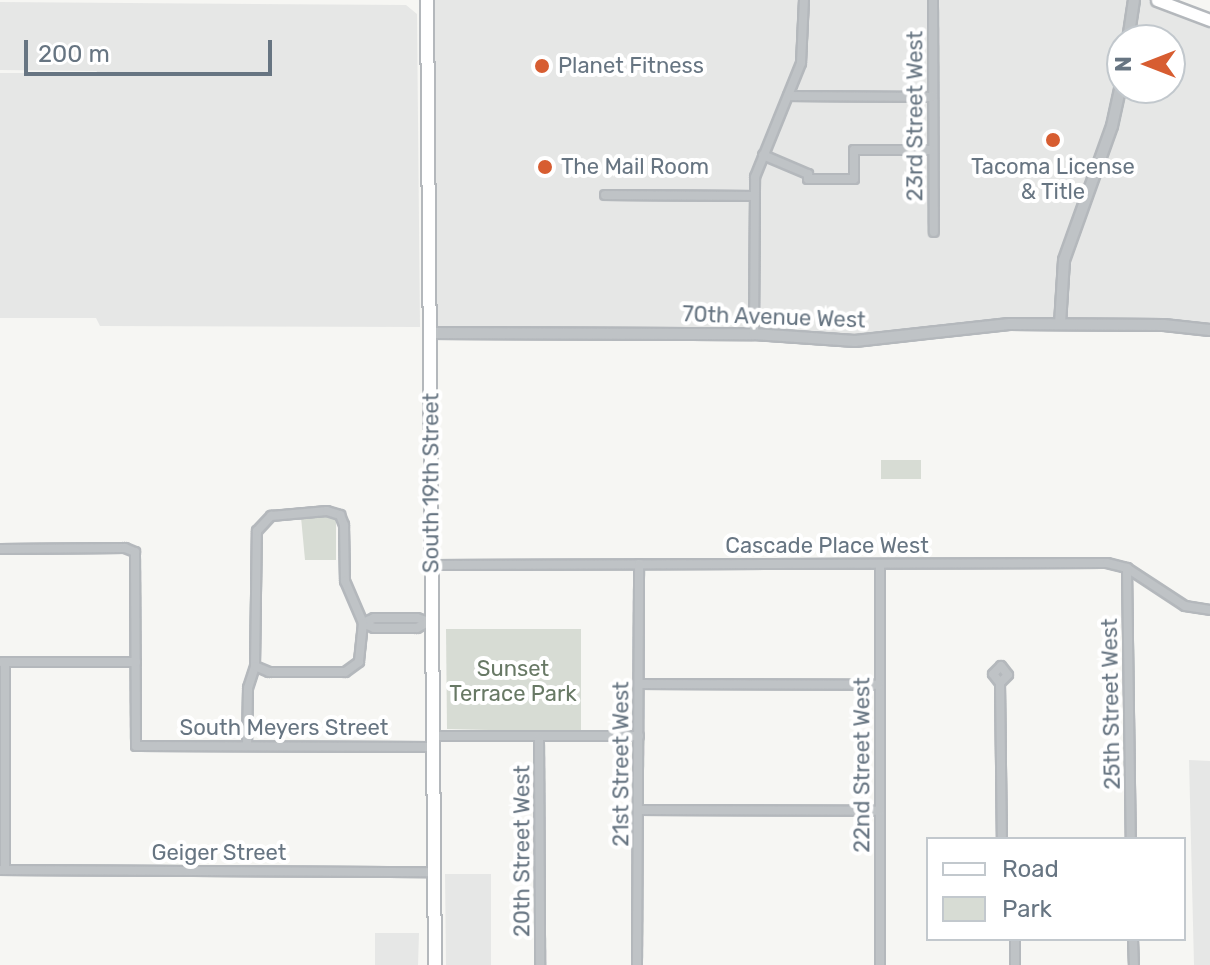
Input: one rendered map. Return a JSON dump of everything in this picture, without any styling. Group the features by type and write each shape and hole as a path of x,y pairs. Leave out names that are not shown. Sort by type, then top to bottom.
{"main road":[{"name":"South 19th Street","path":"427,0 432,565 429,623 435,965"},
{"path":"1157,0 1210,20"}],"street":[{"path":"754,334 756,171 802,57 804,0"},
{"name":"23rd Street West","path":"933,0 934,232"},
{"path":"1130,24 1134,0"},
{"path":"788,96 933,97"},
{"path":"1060,324 1064,260 1112,126 1117,104"},
{"path":"763,155 808,174 808,179 854,179 854,150 932,150"},
{"path":"605,195 754,196"},
{"name":"70th Avenue West","path":"430,333 754,334 855,341 999,324 1164,325 1210,330"},
{"path":"247,746 248,688 255,666 256,539 261,525 271,516 327,511 340,515 344,525 345,581 363,623 361,659 353,670 269,672 255,666"},
{"path":"0,549 134,551 136,662 3,662 2,870"},
{"name":"Cascade Place West","path":"432,565 1095,563 1127,568 1185,606 1210,610"},
{"name":"21st Street West","path":"637,965 639,564"},
{"name":"22nd Street West","path":"880,565 880,965"},
{"name":"25th Street West","path":"1127,568 1131,837"},
{"path":"363,623 374,618 417,618 429,623"},
{"name":"South Meyers Street","path":"136,662 136,746 639,736"},
{"path":"1000,683 1002,837"},
{"path":"640,684 879,685"},
{"name":"20th Street West","path":"539,738 540,965"},
{"path":"639,810 880,811"},
{"name":"Geiger Street","path":"2,870 433,872"},
{"path":"1015,941 1015,965"},
{"path":"1133,941 1134,965"}],"shaded area":[{"path":"427,0 1157,0 1210,20 1210,330 1009,324 830,340 431,331"},
{"path":"0,2 406,5 417,14 420,327 100,326 96,318 0,318 0,73 97,71 0,70"},
{"path":"1189,760 1210,761 1210,965 1194,965"},
{"path":"445,874 491,874 491,965 446,965"},
{"path":"375,933 419,933 418,965 375,965"}],"green space":[{"path":"881,460 921,460 921,479 881,479"},
{"path":"330,516 336,521 336,560 305,560 301,517"},
{"name":"Sunset Terrace Park","path":"446,629 581,629 581,732 447,729"}],"place":[{"name":"Planet Fitness","path":"542,66"},
{"name":"Tacoma License & Title","path":"1053,140"},
{"name":"The Mail Room","path":"545,167"}]}
